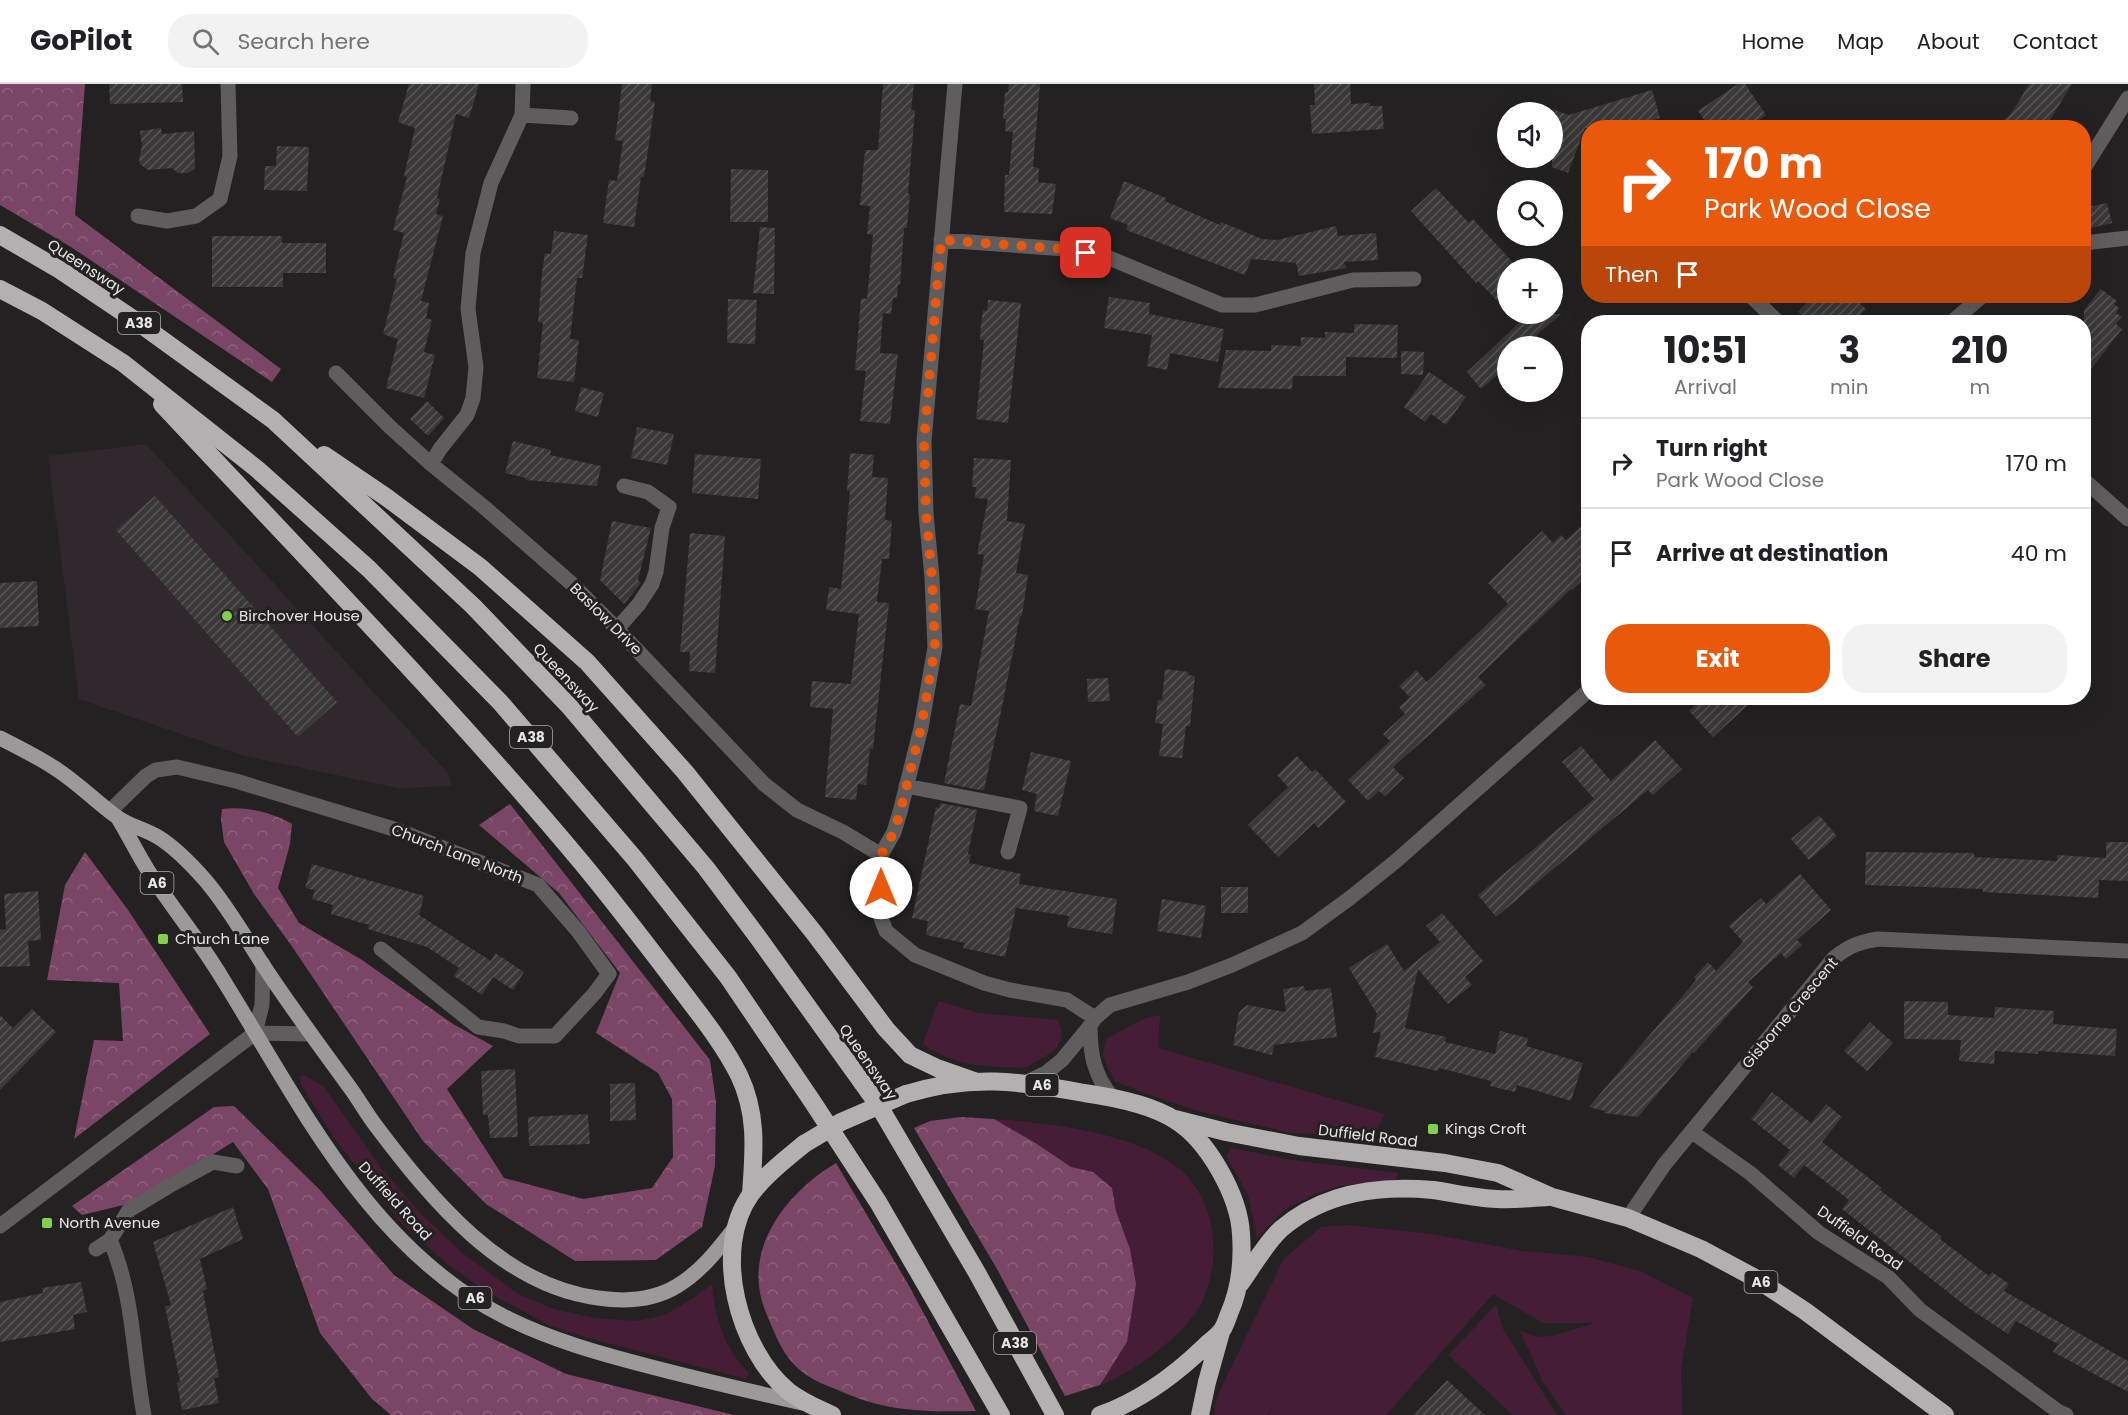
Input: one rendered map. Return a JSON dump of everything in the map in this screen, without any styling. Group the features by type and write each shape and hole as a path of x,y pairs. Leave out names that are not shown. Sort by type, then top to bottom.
{"highway":[{"name":"Queensway","path":"0,235 60,270 139,323 273,420 473,606 569,706 706,868 758,936 879,1106 976,1271 1055,1415"},
{"name":"A38","path":"0,289 42,311 123,363 258,469 369,569 501,702 635,859 728,977 872,1193 1001,1415"},
{"path":"123,363 462,725 627,916 720,1042 739,1076 750,1107 754,1128 751,1194"},
{"path":"273,420 386,497 480,567 587,662 686,772 815,934 886,1029 910,1055 937,1068 974,1081"},
{"name":"A6","path":"832,1415 805,1403 787,1390 762,1361 750,1340 740,1313 732,1273 732,1256 738,1223 751,1194 779,1164 804,1144 841,1122 906,1094 940,1085 974,1081 1027,1082 1113,1098 1175,1119 1212,1155 1236,1208 1241,1233 1240,1284 1222,1331 1170,1377 1143,1395 1103,1414"},
{"name":"Duffield Road","path":"1175,1119 1299,1146 1445,1163 1498,1173 1552,1197 1628,1218 1701,1249 1755,1278 1805,1311 1945,1415"},
{"name":"Duffield Road","path":"1240,1284 1279,1231 1321,1202 1347,1194 1374,1189 1401,1189 1432,1190 1496,1199 1552,1197"},
{"path":"1200,1415 1222,1331"}],"main road":[{"name":"Duffield Road","path":"0,738 54,767 114,815 158,837 186,860 207,883 310,1034 375,1124 426,1189 493,1252 537,1279 559,1289 580,1296 631,1300 657,1296 690,1278 710,1259 738,1223"},
{"name":"Duffield Road","path":"114,815 149,872 201,944 319,1137 384,1222 424,1261 461,1290 508,1319 563,1342 676,1374 805,1403"}],"street":[{"path":"138,216 167,221 196,216 220,199 230,156 228,84"},
{"path":"431,464 467,415 473,398 476,367 468,309 473,253 491,183 522,115 523,84"},
{"path":"955,84 924,441 926,513 935,647 921,728 906,786 894,832 881,855 881,918 886,930 915,955 941,967 993,985 1067,1000 1092,1022"},
{"path":"2091,157 2128,98"},
{"path":"522,115 571,118"},
{"path":"2091,242 2128,238"},
{"path":"941,240 1065,249 1107,257 1222,305 1255,305 1353,280 1414,279"},
{"path":"1758,303 1771,315"},
{"path":"1960,315 1974,303"},
{"name":"Baslow Drive","path":"336,373 431,464 572,584 764,784 797,810 843,832 881,855"},
{"path":"617,629 639,604 652,584 656,572 662,528 675,507 648,492 624,486"},
{"path":"2091,486 2128,519"},
{"path":"1027,1082 1046,1073 1062,1060 1092,1022 1110,1005 1188,982 1302,933 1396,861 1581,697"},
{"name":"Church Lane North","path":"114,815 146,776 156,770 177,767 227,779 397,830 538,885 578,931 609,974 594,994 555,1036 519,1036 478,1027 381,949"},
{"path":"906,786 1020,808 1008,852"},
{"name":"Gisborne Crescent","path":"1628,1218 1664,1165 1834,958 1850,946 1878,939 2128,951"},
{"path":"255,1033 262,1005 263,964"},
{"path":"1092,1022 1090,1047 1093,1064 1098,1077 1113,1098"},
{"path":"0,1226 255,1033 310,1034"},
{"name":"Duffield Road","path":"1692,1132 1750,1173 1819,1233 1888,1277 1920,1310 2066,1415"},
{"path":"96,1249 110,1240 129,1210 169,1186 213,1162 237,1166"},
{"path":"110,1240 118,1259 130,1317 144,1415"}],"shaded area":[{"path":"146,444 448,773 451,786 398,788 245,756 79,699 48,456"},
{"path":"938,1001 979,1013 1058,1020 1061,1027 1061,1039 1056,1048 1027,1067 987,1066 954,1060 923,1044"},
{"path":"1160,1015 1158,1048 1385,1114 1377,1129 1314,1134 1291,1133 1198,1111 1115,1081 1103,1054 1106,1039 1143,1019"},
{"path":"304,1075 323,1086 382,1169 421,1214 465,1255 518,1294 554,1309 595,1318 636,1321 665,1315 712,1284 718,1321 727,1343 749,1373 746,1379 550,1326 484,1290 447,1264 401,1223 334,1138 301,1085 300,1077"},
{"path":"994,1119 1089,1131 1137,1145 1177,1167 1200,1195 1212,1229 1213,1247 1209,1283 1203,1300 1186,1325 1173,1338 1143,1362 1113,1380 1100,1385 1127,1342 1130,1249 1116,1211 1112,1189 1093,1172 1071,1168 1037,1144"},
{"path":"1231,1148 1299,1161 1398,1173 1395,1180 1339,1186 1315,1194 1284,1210 1257,1238 1248,1195 1226,1156"},
{"path":"1346,1225 1432,1234 1523,1251 1588,1257 1640,1271 1693,1298 1681,1369 1682,1415 1566,1415 1543,1382 1520,1331 1537,1337 1552,1336 1595,1323 1543,1323 1493,1294 1386,1415 1269,1415 1272,1403 1268,1415 1214,1415 1216,1399 1283,1260 1321,1227"},
{"path":"1496,1305 1503,1329 1557,1415 1513,1415 1448,1355"}],"green space":[{"path":"0,84 85,84 75,215 281,369 272,382 71,247 0,205"},
{"path":"510,804 710,1060 716,1102 715,1166 702,1227 656,1260 575,1261 486,1204 423,1141 254,894 224,842 221,819 222,809 240,808 267,813 292,824 290,844 278,888 299,923 362,960 453,1024 493,1046 447,1089 504,1178 583,1199 652,1188 673,1157 672,1099 658,1073 596,1033 620,973 559,893 479,825"},
{"path":"85,852 128,910 210,1034 74,1139 94,1040 123,1041 119,983 47,980 65,885"},
{"path":"234,1106 319,1189 394,1275 473,1329 566,1374 734,1415 391,1415 372,1399 320,1333 268,1189 233,1142 136,1202 82,1215 72,1206 214,1107"},
{"path":"961,1117 994,1119 1071,1167 1093,1172 1112,1188 1116,1211 1130,1249 1136,1284 1127,1342 1100,1385 1065,1396 997,1269 914,1128 930,1121"},
{"path":"836,1163 908,1284 976,1411 906,1409 872,1403 821,1383 805,1374 789,1359 781,1347 761,1297 758,1276 761,1256 767,1237 789,1202 804,1187"}],"building":[{"path":"109,84 182,84 183,102 110,104"},
{"path":"409,84 479,84 469,118 456,114 437,198 440,199 436,214 443,216 421,301 429,303 426,318 432,320 424,352 435,355 424,398 386,388 398,339 383,334 397,279 393,278 404,233 393,230 407,177 404,176 415,128 398,122"},
{"path":"622,84 652,84 650,101 655,102 634,227 603,223 609,180 617,181 623,141 615,140"},
{"path":"883,84 914,84 911,110 915,110 908,194 910,194 907,228 904,228 900,285 898,284 897,298 893,298 891,314 883,313 880,353 898,354 890,424 860,421 866,371 855,370 861,298 867,299 873,235 867,234 870,206 860,205 865,150 878,150"},
{"path":"1009,84 1040,84 1033,167 1039,168 1038,182 1056,184 1052,214 1004,212 1005,175 1009,175 1013,132 1005,131 1006,119 1003,119 1005,92 1008,92"},
{"path":"1314,84 1350,84 1351,104 1370,103 1370,106 1382,106 1384,129 1312,134 1310,105 1315,105"},
{"path":"1738,84 1745,84 1766,115 1759,120 1704,120 1698,111"},
{"path":"2029,84 2072,84 2050,120 2004,120 2013,111"},
{"path":"1652,90 1660,118 1653,120 1581,120 1581,139 1568,173 1555,168 1563,168 1563,113 1569,115"},
{"path":"161,128 162,134 194,131 195,168 188,173 178,173 172,168 148,170 140,164 142,146 140,131"},
{"path":"277,146 309,147 307,191 264,190 265,166 276,166"},
{"path":"731,169 768,170 768,222 730,222"},
{"path":"1124,181 1166,198 1165,201 1220,225 1221,222 1262,239 1277,240 1336,226 1338,236 1376,233 1378,260 1344,262 1346,268 1299,276 1296,263 1251,259 1245,275 1126,230 1128,225 1110,218"},
{"path":"1436,188 1469,223 1473,219 1509,258 1497,258 1497,301 1478,281 1476,283 1411,211"},
{"path":"2107,203 2112,223 2091,228 2091,206"},
{"path":"760,227 775,228 774,294 753,293"},
{"path":"554,231 588,235 582,278 577,278 570,339 579,340 574,382 537,378 543,323 538,322 542,273 545,253 551,254"},
{"path":"212,236 282,236 282,243 326,243 326,273 283,273 283,287 212,287"},
{"path":"2101,289 2117,301 2114,304 2119,308 2116,313 2122,317 2116,324 2122,329 2091,369 2091,315 2084,315 2084,310"},
{"path":"1109,297 1150,303 1149,314 1224,329 1218,362 1170,353 1167,370 1147,366 1152,335 1104,328"},
{"path":"728,299 757,300 755,344 727,343"},
{"path":"988,300 1021,303 1008,423 976,419 984,340 980,340 981,324 983,310 987,311"},
{"path":"1807,303 1860,303 1866,309 1860,315 1801,315 1798,312"},
{"path":"1354,324 1398,325 1397,358 1346,357 1346,376 1293,376 1292,389 1218,388 1226,350 1271,351 1271,345 1301,346 1301,337 1325,338 1325,332 1354,333"},
{"path":"1518,324 1549,324 1536,336 1505,336"},
{"path":"1497,344 1497,375 1481,389 1467,372"},
{"path":"1401,351 1424,352 1423,375 1401,374"},
{"path":"1429,372 1466,397 1446,425 1431,414 1425,422 1404,407"},
{"path":"581,387 604,393 598,417 575,411"},
{"path":"427,401 444,418 428,436 410,419"},
{"path":"637,427 674,434 667,465 631,458"},
{"path":"513,441 551,450 550,455 601,466 597,486 525,480 526,478 505,473"},
{"path":"850,453 874,455 872,477 888,478 885,520 892,521 889,559 882,559 877,602 889,603 873,749 870,749 866,785 858,784 856,800 825,797 833,709 810,707 812,681 851,684 859,614 826,610 829,587 841,589 850,491 847,491"},
{"path":"695,454 761,459 758,499 692,493"},
{"path":"974,458 1011,460 1007,521 1025,524 1016,573 1028,575 1022,616 1020,616 984,790 944,783 960,704 971,706 989,611 975,609 984,555 977,554 988,499 975,498 976,487 972,487"},
{"name":"Birchover House","path":"155,496 337,702 298,737 116,530"},
{"path":"612,521 651,528 638,580 641,583 624,604 600,580"},
{"path":"1581,526 1581,582 1478,677 1486,685 1393,767 1404,778 1385,796 1379,791 1368,801 1348,780 1390,741 1383,734 1405,714 1399,707 1410,697 1399,686 1416,670 1427,682 1508,604 1488,583 1542,531 1553,543 1561,535 1566,540"},
{"path":"690,533 725,536 715,673 689,671 690,652 680,652"},
{"path":"37,581 39,626 0,628 0,583"},
{"path":"1165,669 1189,672 1188,675 1195,676 1190,726 1186,726 1182,758 1159,756 1163,724 1155,723 1158,700 1162,700"},
{"path":"1108,678 1110,701 1088,702 1087,679"},
{"path":"1695,705 1748,705 1713,737 1689,711"},
{"path":"1655,740 1682,769 1653,795 1648,790 1496,917 1478,895 1594,799 1562,762 1581,746 1611,781"},
{"path":"1031,752 1071,761 1058,816 1034,811 1037,794 1022,790"},
{"path":"1297,756 1312,772 1315,769 1346,802 1318,828 1314,823 1278,857 1248,825 1288,787 1277,775"},
{"path":"940,803 977,810 968,854 971,854 969,863 1021,874 1019,884 1117,899 1112,934 1067,927 1069,916 1016,908 1005,957 963,948 965,943 926,935 928,921 912,918 936,807 939,808"},
{"path":"1819,815 1837,836 1809,860 1791,839"},
{"path":"2106,842 2128,842 2128,881 2099,880 2098,898 1983,892 1983,889 1865,885 1866,852 1974,853 1974,857 2057,861 2057,855 2106,858"},
{"path":"312,864 424,896 419,915 491,961 495,953 524,972 513,990 493,977 482,995 454,976 459,968 427,947 368,929 369,925 331,914 333,905 312,899 315,890 305,888"},
{"path":"1800,874 1831,910 1797,940 1802,945 1786,959 1781,953 1748,982 1753,987 1693,1052 1638,1117 1604,1113 1605,1111 1589,1107 1696,980 1694,977 1708,962 1716,971 1743,942 1729,926 1761,898 1766,904"},
{"path":"1221,887 1248,887 1248,913 1221,913"},
{"path":"38,891 41,940 28,941 30,966 0,967 0,930 6,929 4,894"},
{"path":"1162,899 1206,906 1201,938 1157,931"},
{"path":"1442,913 1483,961 1465,977 1472,985 1448,1004 1418,969 1405,1028 1446,1037 1445,1042 1495,1054 1500,1031 1528,1038 1526,1046 1583,1063 1571,1101 1517,1085 1515,1092 1490,1086 1491,1081 1439,1068 1438,1071 1375,1057 1381,1032 1373,1033 1377,1014 1349,968 1387,944 1404,971 1440,942 1426,926"},
{"path":"1304,986 1305,991 1331,988 1337,1037 1274,1045 1272,1055 1233,1045 1239,1012 1247,1005 1286,1012 1283,989"},
{"path":"1904,1001 1948,1002 1948,1015 1994,1018 1995,1007 2054,1011 2053,1024 2117,1029 2115,1056 1995,1051 1994,1064 1959,1061 1961,1040 1904,1039"},
{"path":"32,1009 56,1032 0,1090 0,1015 13,1028"},
{"path":"1870,1022 1893,1043 1867,1071 1844,1051"},
{"path":"515,1069 518,1137 490,1138 488,1115 483,1115 481,1071"},
{"path":"635,1083 636,1120 610,1121 610,1084"},
{"path":"1772,1092 1811,1123 1826,1104 1842,1117 1822,1142 1942,1237 1940,1239 1989,1276 1992,1272 2009,1284 2004,1291 2128,1361 2128,1392 2053,1352 2058,1344 2016,1321 2008,1334 1967,1307 1842,1209 1849,1200 1804,1165 1794,1178 1778,1165 1790,1150 1751,1119"},
{"path":"588,1114 590,1144 529,1146 528,1117"},
{"path":"233,1207 243,1239 200,1259 207,1289 203,1291 219,1377 214,1378 219,1403 182,1410 177,1383 180,1382 165,1306 171,1305 153,1242"},
{"path":"81,1282 87,1312 73,1315 75,1329 0,1342 0,1302 43,1293 42,1288"},
{"path":"1447,1380 1485,1415 1414,1415"}],"place":[{"name":"Birchover House","path":"227,616"},
{"name":"Church Lane","path":"163,939"},
{"name":"Kings Croft","path":"1433,1129"},
{"name":"North Avenue","path":"47,1223"}],"route":[{"path":"881,888 881,855 894,832 900,812 921,728 935,647 926,513 924,441 941,240 1065,249 1086,253"}]}
